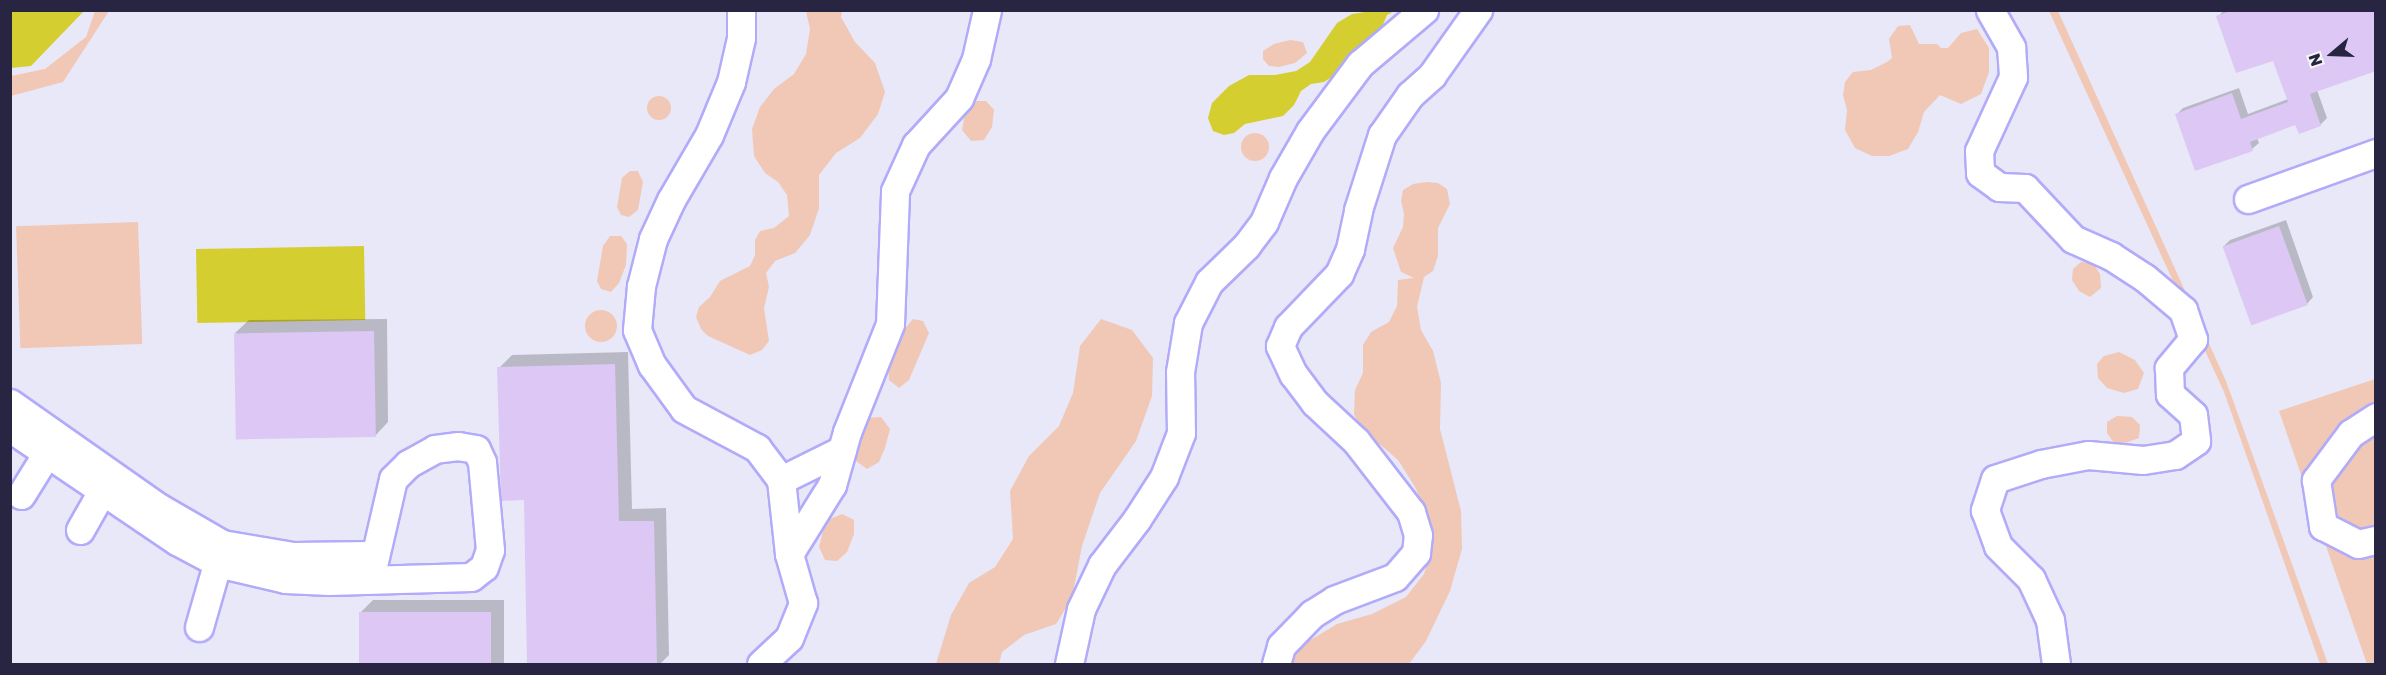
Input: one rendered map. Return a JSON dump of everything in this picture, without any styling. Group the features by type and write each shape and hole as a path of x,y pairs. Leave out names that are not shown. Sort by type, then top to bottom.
{"street":[{"path":"741,10 741,38 731,82 710,135 670,200 653,239 641,286 637,330 652,365 684,410 757,448 781,480 789,554 803,603 789,638 761,664"},
{"path":"789,554 832,485 842,450 890,324 895,191 916,145 959,98 976,59 987,10"},
{"path":"1069,664 1081,609 1102,565 1164,477 1180,433 1180,372 1188,323 1209,282 1246,246 1264,222 1282,178 1310,131 1360,64 1424,10"},
{"path":"1276,664 1281,646 1312,614 1334,600 1395,577 1416,554 1418,535 1411,512 1368,455 1316,402 1293,374 1280,346 1288,327 1339,274 1350,249 1358,210 1382,135 1410,95 1432,75 1478,10"},
{"path":"1990,10 2011,47 2013,77 1979,151 1980,173 1999,188 2025,188 2073,239 2111,256 2145,278 2183,310 2193,339 2169,368 2170,394 2193,415 2196,441 2175,456 2143,460 2088,455 2041,464 1995,480 1985,510 1998,546 2031,579 2045,609 2050,620 2056,664"},
{"path":"2248,199 2376,153"},
{"path":"10,403 52,443 107,482 177,541 220,554 285,579 329,581 372,567 471,577 484,567 490,550 482,462 476,448 458,446 435,449 408,464 393,479 372,567"},
{"path":"2376,417 2350,433 2316,480 2323,526 2358,543 2376,540"},
{"path":"10,428 52,443"},
{"path":"21,495 52,443"},
{"path":"781,480 842,450"},
{"path":"80,530 107,482"},
{"path":"199,627 220,554"}],"shaded area":[{"path":"10,11 84,11 31,66 11,68"},
{"path":"95,11 109,11 63,82 11,96 11,76 45,69 86,37"},
{"path":"806,11 842,11 841,17 855,42 875,63 885,92 878,114 860,138 836,153 819,175 819,208 810,235 795,253 775,261 766,273 769,287 764,308 769,341 762,350 750,355 708,336 701,329 696,317 699,307 710,297 720,281 750,266 755,255 755,240 760,231 774,228 789,216 787,195 778,182 765,173 754,156 752,129 760,107 774,89 794,74 806,54 810,29"},
{"path":"1394,11 1387,15 1380,32 1338,73 1324,82 1311,84 1301,91 1294,105 1283,116 1245,124 1234,133 1224,135 1213,131 1208,118 1212,103 1229,86 1249,75 1275,75 1296,71 1310,62 1337,23 1352,14"},
{"path":"2049,11 2058,11 2226,381 2328,664 2320,664 2224,392"},
{"path":"1910,25 1919,44 1937,44 1941,48 1948,48 1961,33 1977,29 1989,48 1989,72 1981,94 1961,104 1940,95 1924,112 1918,132 1908,149 1889,156 1872,156 1855,148 1845,130 1847,110 1843,95 1845,82 1853,72 1871,70 1892,58 1889,39 1898,26"},
{"path":"1290,40 1303,42 1307,53 1295,63 1279,67 1269,66 1263,59 1263,51 1274,44"},
{"path":"659,96 664,97 670,103 670,113 664,119 659,120 654,119 648,113 647,108 648,103 654,97"},
{"path":"974,101 986,101 994,110 992,127 984,140 971,141 962,130 965,114"},
{"path":"1255,133 1265,137 1269,147 1265,157 1255,161 1245,157 1241,147 1245,137"},
{"path":"630,171 638,171 643,182 638,210 629,217 621,215 617,207 622,178"},
{"path":"1438,183 1447,189 1450,204 1438,228 1438,256 1433,271 1424,277 1417,307 1421,330 1433,351 1441,383 1440,429 1461,511 1462,549 1450,591 1426,641 1409,664 1290,664 1304,644 1337,624 1372,614 1406,597 1424,574 1432,547 1428,515 1415,487 1398,460 1361,428 1354,414 1355,390 1363,373 1363,345 1371,332 1389,322 1397,306 1398,280 1414,278 1401,272 1393,248 1403,227 1404,214 1401,201 1403,190 1413,184"},
{"path":"138,222 142,344 20,348 16,226"},
{"path":"610,236 621,236 627,244 626,265 619,283 611,292 601,289 597,281 603,246"},
{"path":"364,246 365,320 197,323 196,249"},
{"path":"2081,262 2093,263 2100,274 2101,288 2090,297 2079,291 2072,280 2073,269"},
{"path":"601,310 612,315 617,326 612,337 601,342 590,337 585,326 590,315"},
{"path":"913,319 923,321 929,333 909,380 899,388 889,380 888,365 903,331"},
{"path":"1101,319 1132,330 1153,358 1152,396 1136,441 1100,493 1082,546 1072,598 1056,624 1024,635 1002,652 999,664 936,664 951,615 969,583 995,567 1013,539 1010,491 1029,456 1059,426 1073,393 1080,346"},
{"path":"2119,352 2135,360 2144,373 2138,389 2124,393 2107,388 2098,378 2097,364 2104,356"},
{"path":"2375,379 2375,664 2367,664 2279,411"},
{"path":"2117,416 2132,417 2140,425 2139,438 2125,443 2114,443 2107,433 2107,422"},
{"path":"881,417 890,429 885,448 879,462 867,469 856,461 854,447 858,431 868,418"},
{"path":"842,514 854,520 854,534 847,552 837,561 825,560 819,547 823,531 830,519"}],"building":[{"path":"2233,10 2376,10 2376,71 2310,94 2321,126 2299,134 2295,125 2250,142 2253,151 2195,171 2175,114 2232,93 2241,119 2288,102 2273,61 2236,73 2216,16"},
{"path":"2279,226 2308,305 2251,325 2223,247"},
{"path":"374,331 376,437 236,439 234,333"},
{"path":"615,364 619,521 654,521 657,664 527,664 524,500 501,501 497,367"},
{"path":"359,612 491,612 491,664 359,664"}]}
